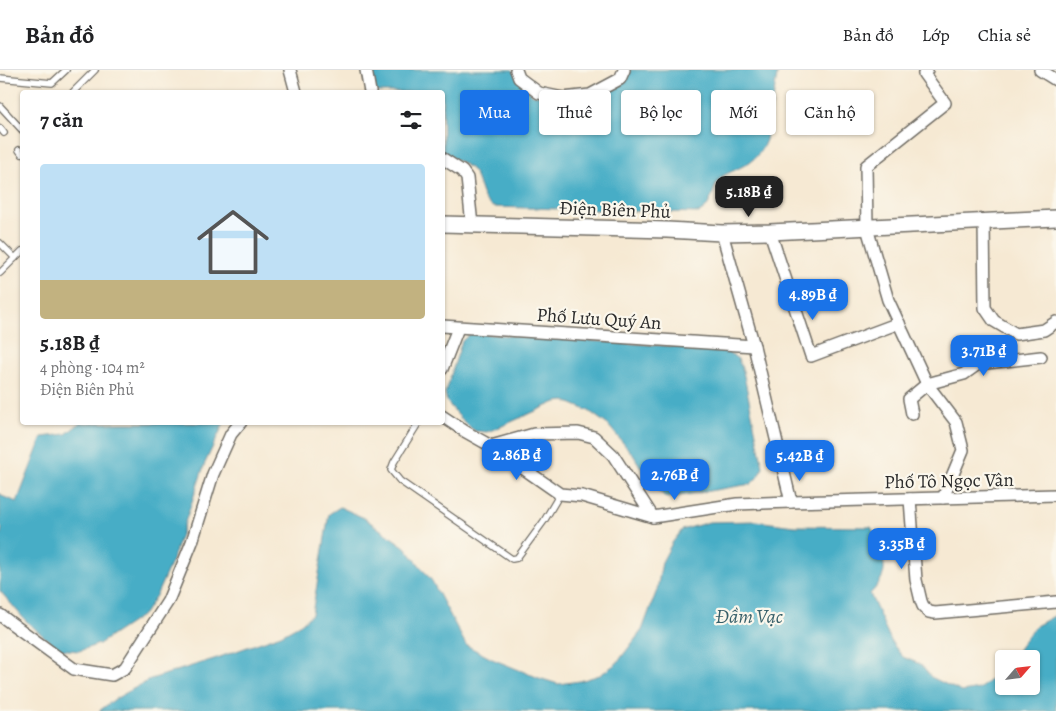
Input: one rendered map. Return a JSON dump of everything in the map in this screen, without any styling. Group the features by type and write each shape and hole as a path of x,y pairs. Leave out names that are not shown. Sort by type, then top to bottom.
{"street":[{"path":"290,70 295,90"},
{"path":"366,70 370,90"},
{"path":"516,70 519,78 539,93 563,98 590,95 620,79 624,70"},
{"path":"928,70 924,74 944,103 866,166 867,228 888,300 927,384 956,422 963,450 942,498"},
{"path":"1040,70 1056,80"},
{"path":"445,160 462,171 466,178 472,225"},
{"name":"Điện Biên Phủ","path":"445,224 722,233 867,228 1056,218"},
{"path":"984,221 985,308 994,321 1016,334 1044,330 1056,322"},
{"path":"770,232 811,356 899,323"},
{"path":"722,233 754,346 791,502"},
{"name":"Phố Lưu Quý An","path":"445,326 754,346"},
{"path":"445,361 458,328"},
{"path":"912,414 908,399 927,384 964,374 978,364 1041,358"},
{"path":"445,418 491,446 560,494 582,496 653,517"},
{"path":"0,614 74,669 112,675 125,668 168,600 192,542 213,474 231,434 238,425"},
{"path":"491,446 534,434 578,432 594,437 613,455 653,517"},
{"name":"Phố Tô Ngọc Vân","path":"653,517 737,504 1056,495"},
{"path":"910,499 916,580 923,606 929,612 1056,602"}],"lane":[{"path":"0,78 52,83 66,70"},
{"path":"75,90 95,70"},
{"path":"0,106 20,128"},
{"path":"0,243 15,258"},
{"path":"0,273 20,253"},
{"path":"417,425 391,470 400,480 512,559 517,558 544,521 560,494"}],"water":[{"path":"372,70 512,70 529,90 460,90 460,135 529,135 529,90 533,95 539,95 539,135 611,135 610,90 624,81 630,70 778,70 775,90 711,90 711,135 767,135 758,155 741,167 726,174 718,181 710,201 704,210 699,213 493,207 485,200 471,169 445,154 445,90 376,90"},
{"path":"471,333 715,349 728,352 738,359 743,371 763,467 759,476 751,484 667,498 647,478 634,456 608,425 589,411 565,401 556,402 487,432 475,431 467,425 447,402 445,393 462,341"},
{"path":"77,425 223,425 205,463 173,558 157,594 144,614 99,644 79,651 58,649 25,620 0,591 0,539 2,528 0,526 0,493 4,497 17,502 42,437 66,434"},
{"name":"Đầm Vạc","path":"340,507 364,518 405,547 432,581 466,645 492,659 558,684 580,681 600,675 617,663 642,630 657,590 662,562 672,543 682,530 709,522 756,521 794,526 871,527 882,554 884,570 879,583 870,594 892,643 903,657 920,664 931,677 962,692 979,689 995,676 995,695 1040,695 1040,650 1017,650 1034,627 1056,615 1056,711 99,711 115,699 151,679 281,635 301,624 312,614 329,514"}]}
